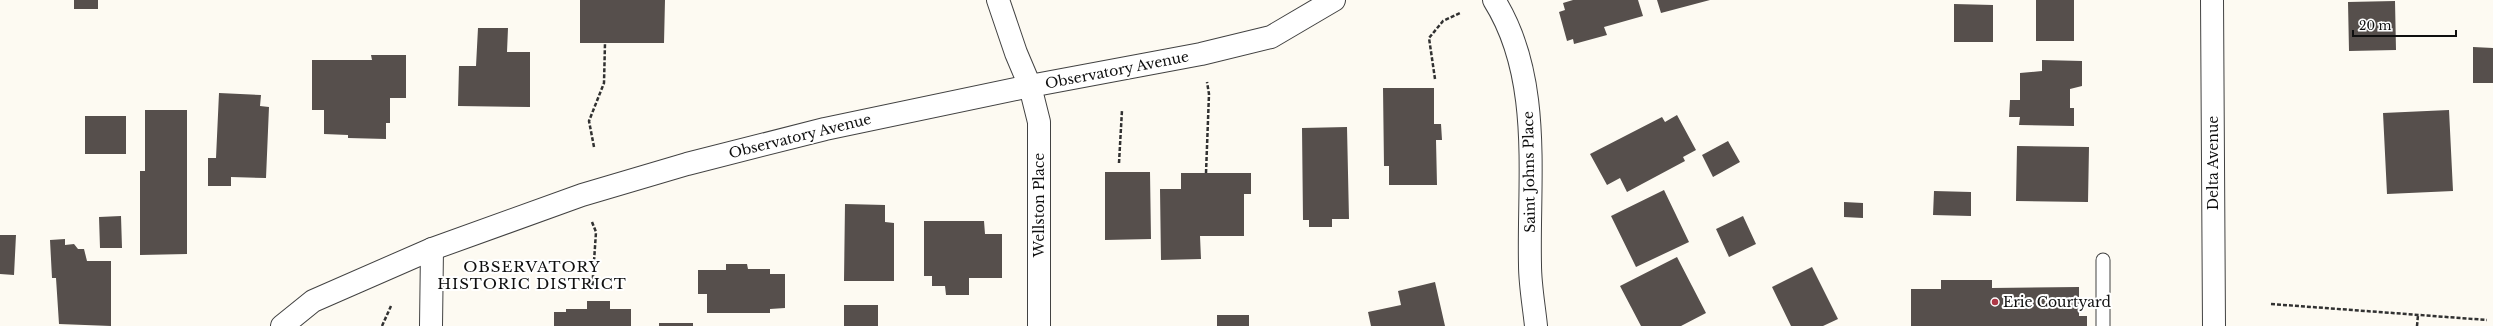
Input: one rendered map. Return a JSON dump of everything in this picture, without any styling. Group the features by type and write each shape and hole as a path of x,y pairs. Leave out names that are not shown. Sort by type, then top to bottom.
{"street":[{"name":"Wellston Place","path":"998,0 1030,86 1039,122 1039,326"},
{"name":"Observatory Avenue","path":"282,326 313,301 432,249 582,195 687,164 811,132 1030,86 1201,54 1271,37 1334,0"},
{"name":"Saint Johns Place","path":"1494,0 1501,12 1520,64 1529,115 1530,268 1536,326"},
{"name":"Delta Avenue","path":"2212,0 2214,326"},
{"path":"430,326 432,249"}],"lane":[{"path":"2103,260 2103,326"}],"path":[{"path":"1435,79 1429,38 1443,21 1460,13"},
{"path":"594,148 589,121 604,83 605,43"},
{"path":"1201,54 1209,94 1206,173"},
{"path":"1119,163 1122,110"},
{"path":"582,195 596,232 592,291"},
{"path":"2272,304 2486,320"},
{"path":"382,326 391,306"},
{"path":"2417,326 2418,315"}],"building":[{"path":"74,0 98,0 98,9 74,9"},
{"path":"580,0 665,0 664,43 580,43"},
{"path":"1573,0 1638,0 1643,16 1604,27 1607,35 1574,44 1573,39 1567,41 1559,12 1565,10 1563,3"},
{"path":"1657,0 1710,0 1661,13"},
{"path":"2036,0 2074,0 2074,41 2036,41"},
{"path":"2395,1 2396,50 2349,51 2348,2"},
{"path":"1954,4 1993,5 1993,42 1954,42"},
{"path":"478,28 508,28 507,52 530,52 530,107 458,106 459,66 476,66"},
{"path":"2473,47 2493,48 2493,83 2473,83"},
{"path":"371,55 406,55 406,98 390,98 390,123 386,123 386,139 348,138 348,135 324,134 324,110 312,110 312,60 372,60"},
{"path":"2042,60 2082,61 2082,86 2070,89 2070,108 2074,108 2074,126 2019,125 2020,117 2009,117 2010,100 2020,100 2020,73 2042,71"},
{"path":"1383,88 1434,88 1434,124 1441,124 1442,140 1436,140 1437,185 1389,185 1389,166 1384,166"},
{"path":"219,93 261,95 260,106 269,107 266,178 231,177 231,186 208,186 208,158 216,158"},
{"path":"145,110 187,110 187,254 140,255 140,171 145,171"},
{"path":"2449,110 2453,191 2387,194 2383,113"},
{"path":"1677,115 1696,150 1683,157 1685,161 1627,192 1620,178 1607,185 1590,154 1662,117 1665,122"},
{"path":"85,116 126,116 126,154 85,154"},
{"path":"1347,127 1349,219 1332,219 1332,227 1309,227 1309,220 1303,220 1302,128"},
{"path":"1728,141 1740,162 1713,177 1702,155"},
{"path":"2017,146 2089,147 2088,202 2016,201"},
{"path":"1105,172 1150,172 1151,239 1105,240"},
{"path":"1181,173 1251,173 1251,194 1244,194 1244,236 1200,236 1201,259 1161,260 1160,189 1181,189"},
{"path":"1664,190 1689,242 1636,267 1611,216"},
{"path":"1934,191 1971,192 1971,216 1933,215"},
{"path":"1844,202 1863,203 1863,218 1844,217"},
{"path":"845,204 885,205 885,222 894,223 894,281 844,281"},
{"path":"121,216 122,248 100,248 99,217"},
{"path":"1743,216 1756,244 1729,257 1716,229"},
{"path":"924,221 984,221 985,234 1002,234 1002,278 969,278 969,295 946,295 945,286 932,286 932,276 924,276"},
{"path":"0,235 16,235 14,275 0,274"},
{"path":"65,239 65,245 74,244 78,249 84,249 87,261 111,261 111,326 59,324 56,278 52,278 50,240"},
{"path":"1677,257 1706,313 1681,326 1641,326 1620,286"},
{"path":"726,264 747,264 748,269 770,269 770,274 785,274 785,308 770,309 770,313 707,313 707,294 698,294 698,270 726,270"},
{"path":"1812,267 1838,319 1823,326 1791,326 1772,287"},
{"name":"Erie Courtyard","path":"1941,280 1992,280 1992,288 2079,287 2079,316 2087,316 2087,326 1911,326 1911,289 1941,289"},
{"path":"1435,282 1445,326 1371,326 1368,312 1401,305 1398,291"},
{"path":"587,301 610,301 610,309 631,309 631,326 554,326 554,312 566,312 566,309 587,309"},
{"path":"844,305 878,305 878,326 844,326"},
{"path":"1217,315 1249,315 1249,326 1217,326"},
{"path":"659,323 693,323 693,326 659,326"}],"place":[{"name":"Erie Courtyard","path":"1995,302"}],"district":[{"name":"OBSERVATORY HISTORIC DISTRICT","path":"532,276"}]}
